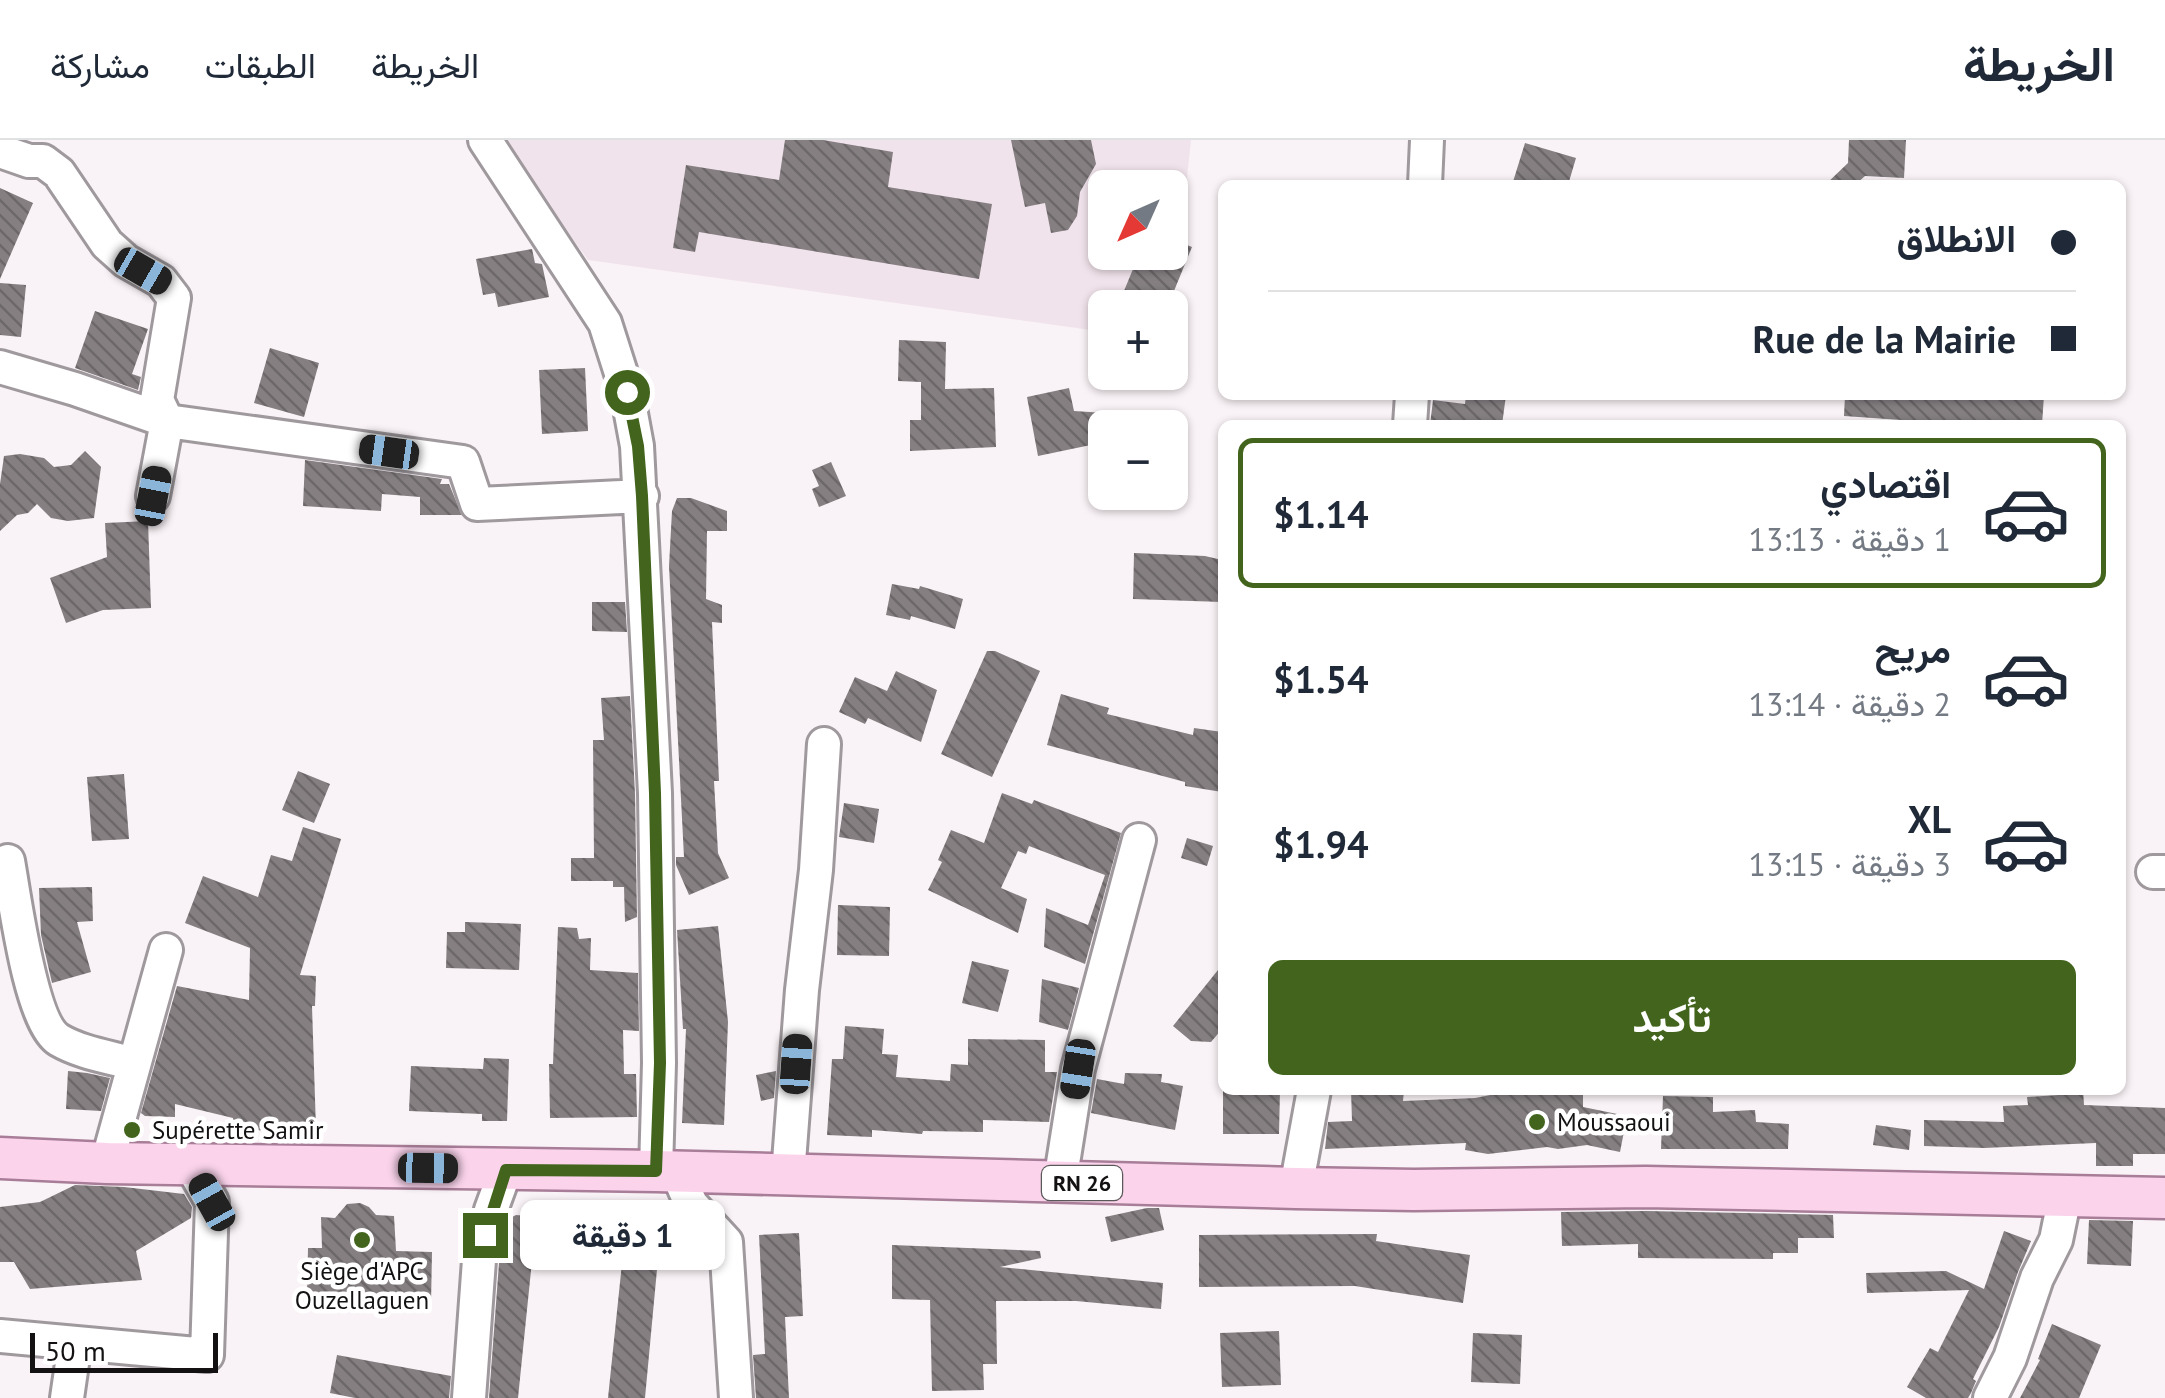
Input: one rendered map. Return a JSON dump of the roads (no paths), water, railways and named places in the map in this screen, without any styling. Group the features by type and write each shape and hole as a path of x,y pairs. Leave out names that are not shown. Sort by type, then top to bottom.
{"main road":[{"name":"RN 26","path":"0,1158 1296,1188 1646,1186 2165,1198"}],"street":[{"path":"485,140 606,322 638,446 655,793 666,1172 726,1242 736,1398"},
{"path":"1424,180 1428,140"},
{"path":"0,151 29,161 43,161 59,173 107,244 126,261 161,281 174,298 156,400 167,421 153,496"},
{"path":"0,367 167,421 463,462 478,504 642,496"},
{"path":"788,1174 824,744"},
{"path":"1060,1182 1078,1069 1140,840"},
{"path":"8,862 36,1003 47,1028 57,1039 76,1048 134,1064"},
{"path":"106,1163 166,950"},
{"path":"1296,1188 1313,1095"},
{"path":"0,1336 207,1355 212,1202 192,1164"},
{"path":"469,1398 479,1260 506,1170"},
{"path":"1990,1398 2010,1358 2037,1278 2056,1240 2065,1196"},
{"path":"67,1398 75,1343"}],"place":[{"name":"Moussaoui","path":"1537,1122"},
{"name":"Supérette Samir","path":"132,1130"},
{"name":"Siège d'APC Ouzellaguen","path":"362,1240"}]}
